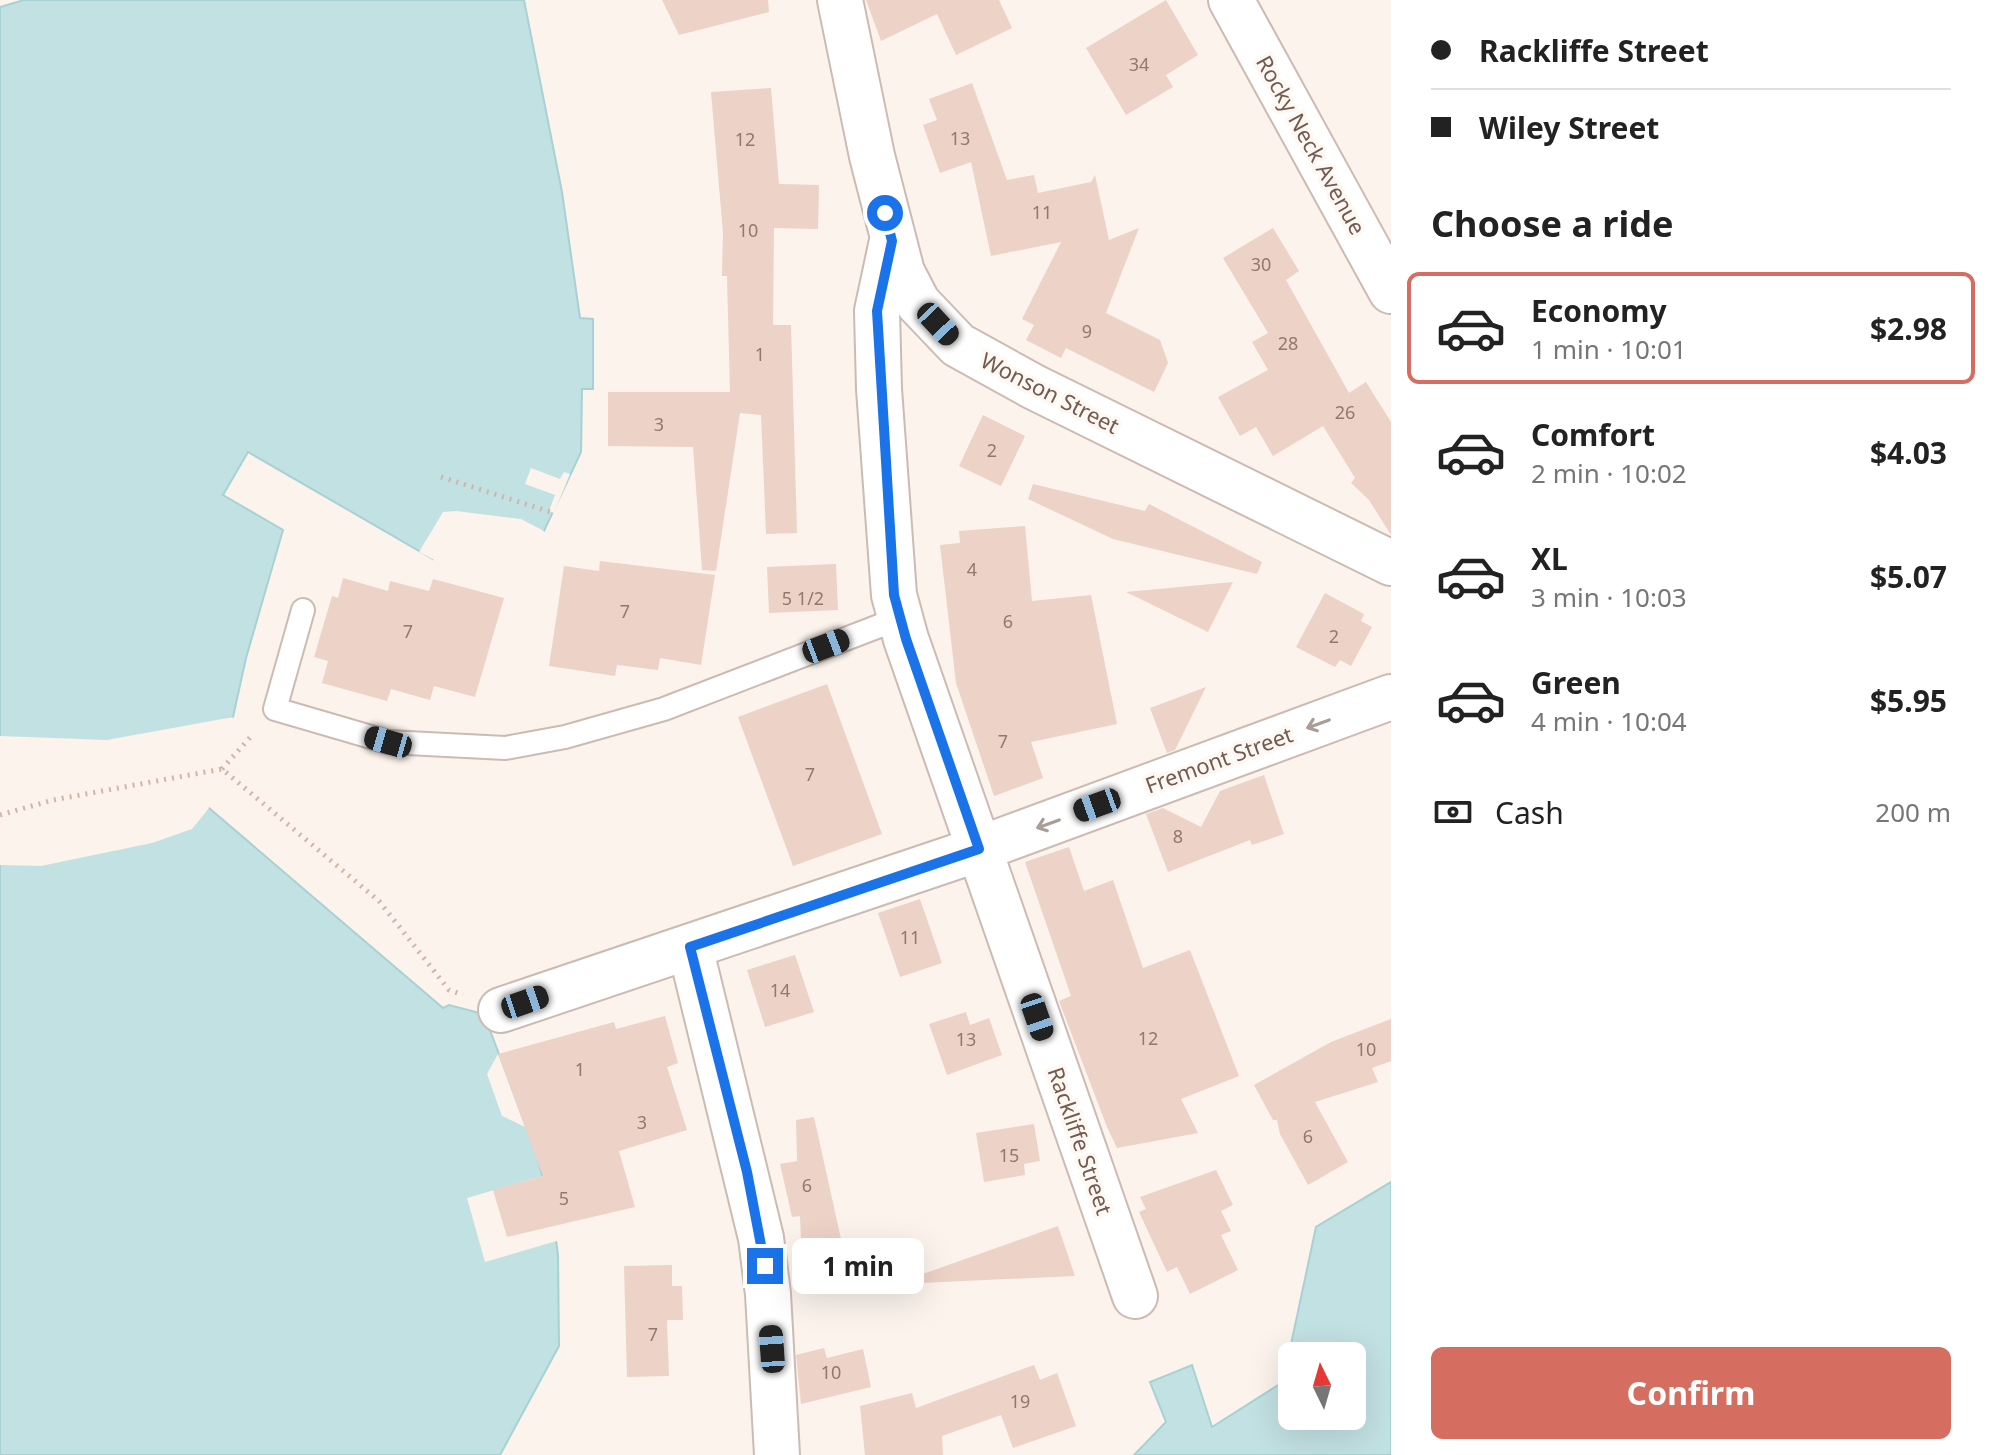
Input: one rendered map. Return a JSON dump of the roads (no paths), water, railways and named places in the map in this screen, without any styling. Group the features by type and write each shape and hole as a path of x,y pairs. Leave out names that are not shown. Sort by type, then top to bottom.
{"street":[{"name":"Wonson Street","path":"840,0 892,241 902,272 918,303 958,345 1034,387 1391,563"},
{"name":"Rocky Neck Avenue","path":"1231,0 1391,291"},
{"name":"Rackliffe Street","path":"892,241 877,311 887,523 894,595 1135,1296"},
{"name":"Fremont Street","path":"501,1010 979,849 1391,697"},
{"path":"690,947 761,1238 768,1294 777,1455"}],"lane":[{"path":"303,610 275,709 388,742 505,748 565,737 664,709 900,618"}],"water":[{"path":"24,0 524,0 562,192 580,318 593,319 593,389 582,389 581,452 544,531 448,527 433,559 248,452 223,495 283,530 246,658 233,717 163,745 65,755 0,770 0,7"},
{"path":"209,808 443,1008 449,1005 484,1014 538,1159 553,1218 558,1255 559,1346 500,1455 0,1455 0,857 177,826"},
{"path":"1391,1182 1391,1455 1134,1455 1166,1422 1150,1382 1192,1365 1212,1427 1278,1385 1278,1430 1366,1430 1366,1342 1292,1342 1316,1227"}]}
